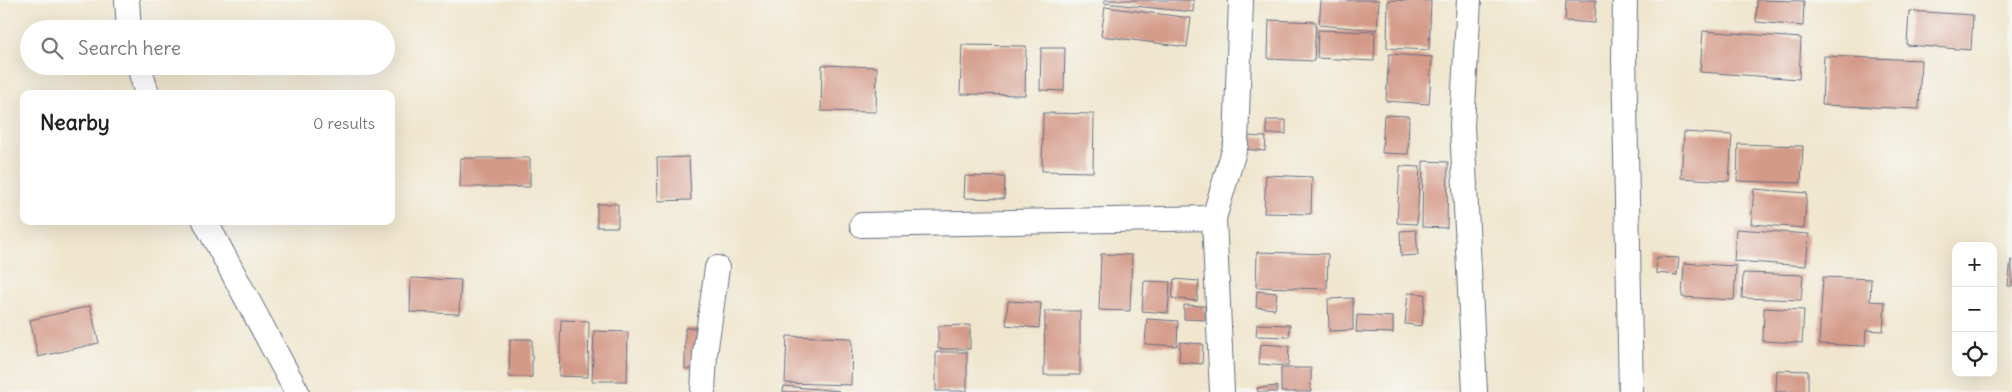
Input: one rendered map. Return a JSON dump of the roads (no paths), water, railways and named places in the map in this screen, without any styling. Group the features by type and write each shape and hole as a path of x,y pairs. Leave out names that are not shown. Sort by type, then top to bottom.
{"street":[{"path":"127,0 128,20"},
{"path":"1222,392 1214,218 1236,144 1241,0"},
{"path":"1469,0 1462,126 1475,392"},
{"path":"1625,0 1624,57 1630,392"},
{"path":"142,75 146,90"},
{"path":"862,226 1214,218"},
{"path":"207,225 297,392"},
{"path":"703,392 705,354 717,268"}]}
